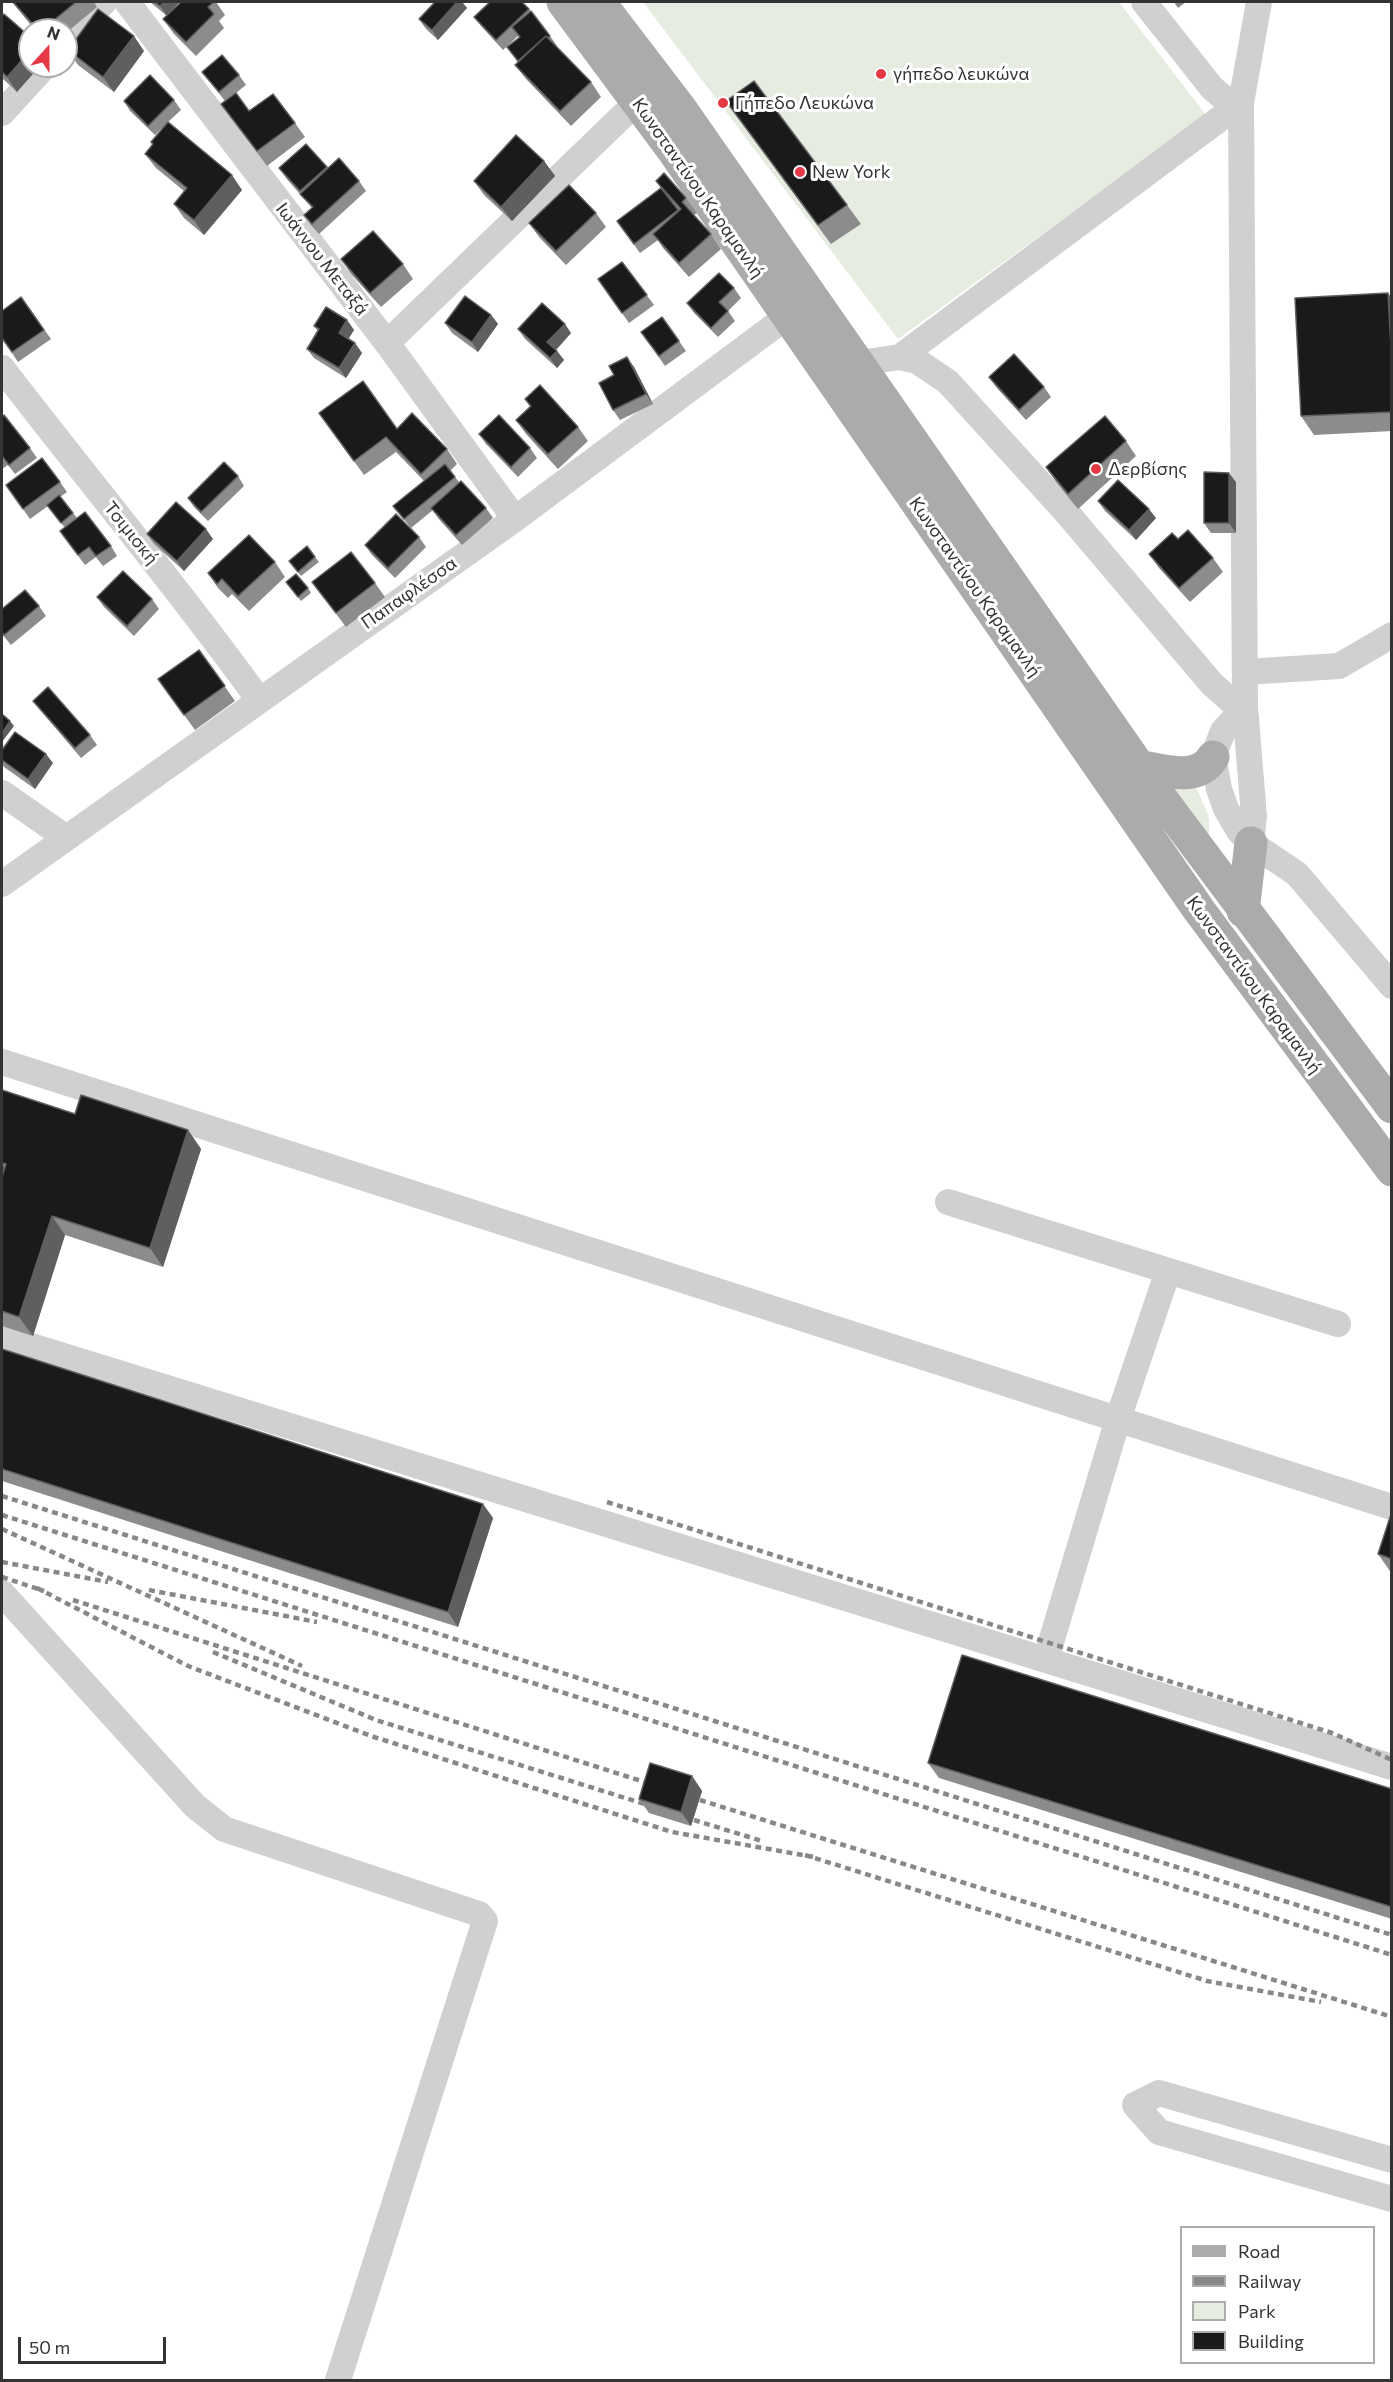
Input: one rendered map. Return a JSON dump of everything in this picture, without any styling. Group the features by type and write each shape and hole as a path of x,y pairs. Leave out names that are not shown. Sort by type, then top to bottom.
{"main road":[{"name":"Κωνσταντίνου Καραμανλή","path":"563,2 638,101 1193,902 1392,1170"},
{"name":"Κωνσταντίνου Καραμανλή","path":"599,2 680,108 1138,766 1243,911 1392,1107"},
{"path":"1138,766 1188,773 1204,768 1213,757"},
{"path":"1243,911 1251,843"}],"street":[{"path":"78,30 104,2"},
{"name":"Ιωάννου Μεταξά","path":"127,2 387,343 515,519"},
{"path":"1144,2 1212,88 1225,99 1241,103"},
{"path":"1251,843 1254,816 1245,707 1241,103 1259,2"},
{"path":"2,113 34,78"},
{"path":"387,343 638,101"},
{"path":"900,357 1241,103"},
{"name":"Παπαφλέσσα","path":"2,884 515,519 813,297"},
{"path":"859,363 900,357 917,361 948,382 1066,513 1212,684 1230,700 1245,707"},
{"name":"Τσιμισκή","path":"2,368 85,477 192,608 259,700"},
{"path":"1245,672 1339,666 1392,635"},
{"path":"1245,707 1224,731 1213,757 1226,809 1239,831 1251,843 1298,874 1392,986"},
{"path":"2,793 65,837"},
{"path":"2,1062 1392,1507"},
{"path":"948,1202 1338,1324"},
{"path":"1046,1659 1118,1419 1168,1271"},
{"path":"2,1337 1392,1767"},
{"path":"2,1593 195,1806 224,1829 479,1914 485,1921 338,2380"},
{"path":"1392,2160 1159,2093 1135,2105 1159,2132 1392,2199"}],"green space":[{"path":"643,2 1119,2 1206,115 898,339"},
{"path":"1166,778 1195,785 1209,817 1209,836"}],"building":[{"path":"13,2 76,2 57,18 27,18"},
{"path":"181,2 214,2 208,7 214,14 186,42 163,19"},
{"path":"435,2 457,2 432,30 419,19"},
{"path":"490,2 522,2 529,9 496,40 474,17"},
{"path":"98,9 134,36 103,77 78,58 78,36"},
{"path":"531,11 550,36 548,38 546,36 518,61 507,47 520,37 512,27"},
{"path":"4,14 18,26 18,65 7,77 2,72 2,16"},
{"path":"546,36 591,82 560,111 515,65"},
{"path":"222,55 239,75 219,92 202,72"},
{"path":"150,75 174,100 148,126 124,101"},
{"name":"New York","path":"754,81 847,205 818,225 726,101"},
{"path":"236,93 249,111 273,94 295,123 257,151 221,104"},
{"path":"168,122 232,175 194,220 174,204 187,188 145,154 153,144 151,142"},
{"path":"516,135 544,161 501,207 474,181"},
{"path":"306,144 327,167 300,191 279,168"},
{"path":"339,158 359,181 312,224 304,215 313,207 300,194"},
{"path":"664,173 686,198 682,202 711,234 679,263 653,234 681,209 656,181"},
{"path":"569,185 596,213 556,251 529,223"},
{"path":"661,188 678,210 634,244 617,221"},
{"path":"373,231 403,264 370,293 341,259"},
{"path":"622,262 647,295 622,313 598,279"},
{"path":"719,273 734,288 719,302 728,311 711,328 687,303"},
{"path":"1388,293 1392,412 1301,416 1295,298"},
{"path":"465,296 491,315 472,342 445,323"},
{"path":"21,297 44,330 12,352 2,338 2,311"},
{"path":"542,303 565,324 547,342 557,351 550,358 518,329"},
{"path":"326,307 347,320 339,333 355,343 339,368 307,349 319,329 314,326"},
{"path":"662,317 679,341 659,356 641,332"},
{"path":"1014,354 1044,387 1019,410 989,377"},
{"path":"627,357 646,394 613,410 599,383 614,375 609,366"},
{"path":"363,381 397,429 412,413 447,449 421,474 386,437 354,461 319,413"},
{"path":"540,385 578,427 548,454 516,420 531,406 525,399"},
{"path":"4,415 30,448 9,465 2,456 2,417"},
{"path":"499,415 530,448 511,467 479,434"},
{"path":"1105,416 1126,441 1068,494 1046,467"},
{"path":"42,458 60,482 23,509 6,485"},
{"path":"224,462 238,476 201,512 188,498"},
{"path":"445,464 455,477 404,519 393,506"},
{"path":"1204,472 1229,473 1229,523 1204,523"},
{"path":"1118,480 1149,509 1129,530 1098,501"},
{"path":"461,481 486,508 456,535 431,508"},
{"path":"59,495 73,513 61,523 47,505"},
{"path":"176,502 206,529 177,561 147,534"},
{"path":"85,512 111,546 96,556 89,547 78,555 60,531"},
{"path":"396,514 419,537 388,568 365,545"},
{"path":"1188,530 1213,558 1179,588 1149,554 1172,533 1178,539"},
{"path":"249,535 275,562 238,596 222,579 217,584 208,573"},
{"path":"307,546 315,557 298,572 289,561"},
{"path":"351,552 375,583 336,613 312,582"},
{"path":"123,571 152,599 127,626 97,597"},
{"path":"296,574 308,588 298,597 286,582"},
{"path":"25,590 39,606 4,635 2,609"},
{"path":"199,650 225,686 184,715 158,679"},
{"path":"48,687 90,735 75,748 33,701"},
{"path":"2,714 10,721 2,733"},
{"path":"15,732 46,754 28,779 2,760 2,750"},
{"path":"2,1090 75,1114 81,1095 188,1130 150,1248 52,1216 19,1317 2,1311 2,1177 6,1164 2,1163"},
{"path":"2,1349 483,1504 448,1612 2,1469"},
{"path":"1392,1511 1392,1559 1378,1554"},
{"path":"962,1655 1392,1789 1392,1907 928,1763"},
{"path":"650,1763 692,1776 681,1812 639,1799"}],"railway":[{"path":"2,1496 1392,1935"},
{"path":"607,1502 1332,1733 1392,1760"},
{"path":"2,1515 1392,1955"},
{"path":"2,1529 302,1666"},
{"path":"2,1562 108,1582"},
{"path":"2,1577 44,1591"},
{"path":"37,1588 188,1666 371,1736 672,1832 814,1857"},
{"path":"149,1590 317,1622"},
{"path":"73,1600 657,1786"},
{"path":"213,1652 376,1720 651,1806"},
{"path":"700,1800 1392,2017"},
{"path":"694,1820 762,1841"},
{"path":"805,1855 1207,1981 1321,2002"}],"place":[{"name":"γήπεδο λευκώνα","path":"881,74"},
{"name":"Γήπεδο Λευκώνα","path":"723,103"},
{"name":"New York","path":"800,172"},
{"name":"Δερβίσης","path":"1096,469"}]}
